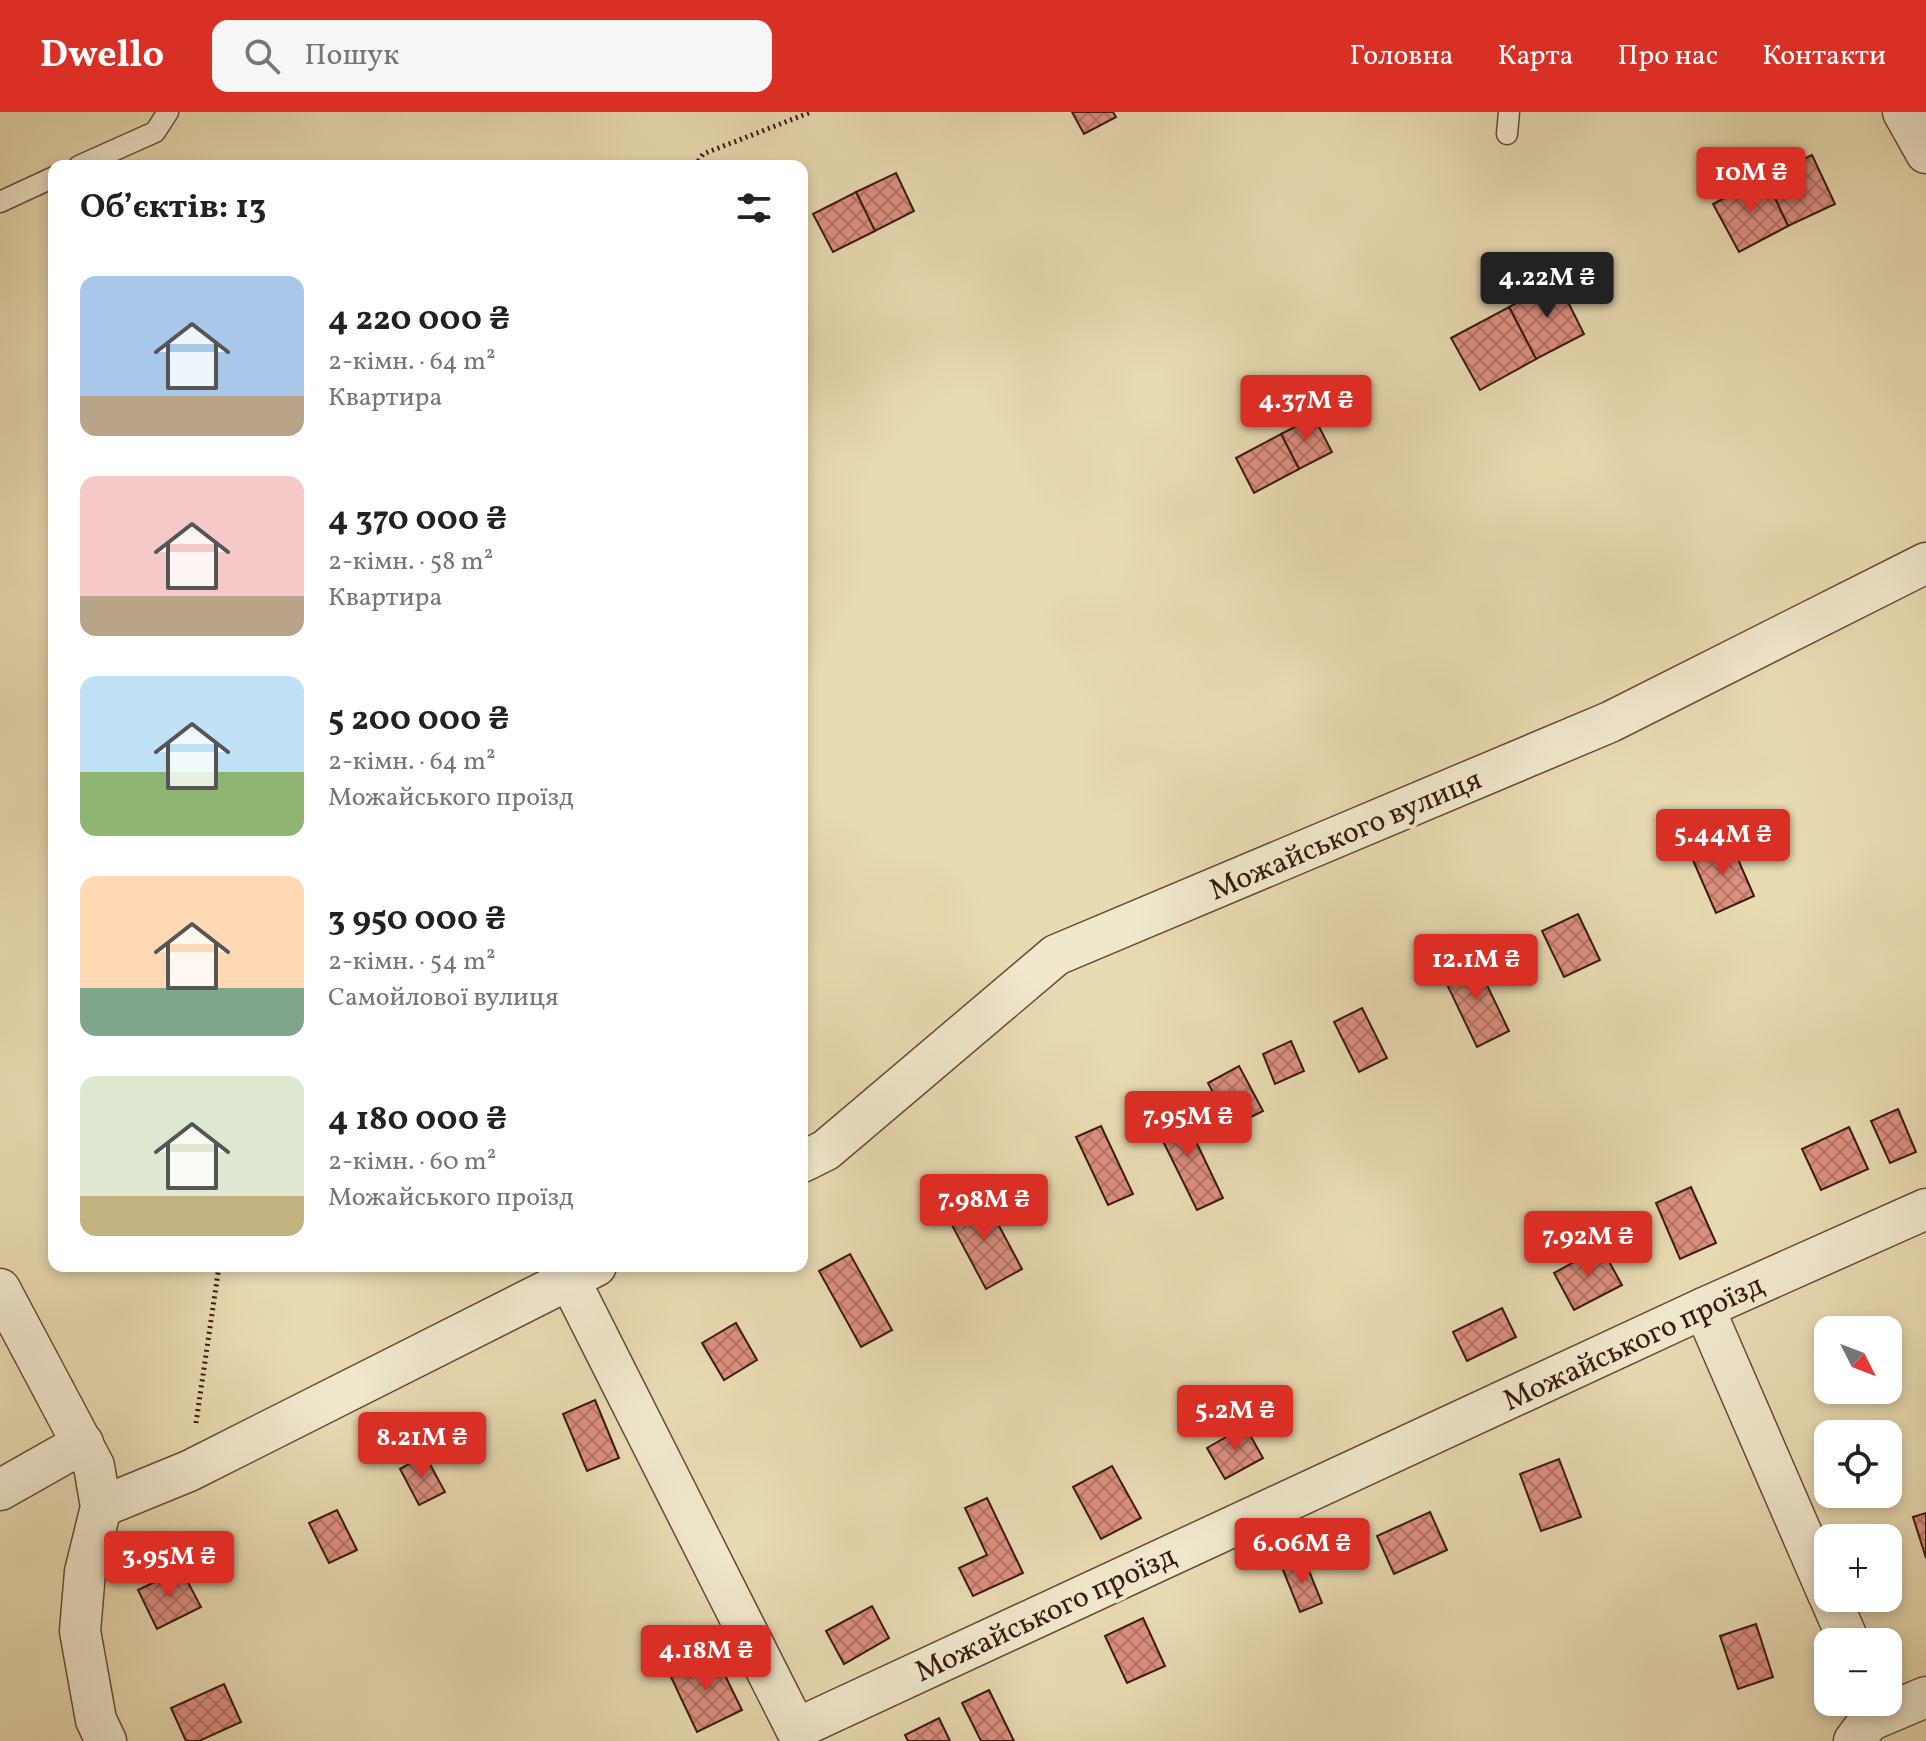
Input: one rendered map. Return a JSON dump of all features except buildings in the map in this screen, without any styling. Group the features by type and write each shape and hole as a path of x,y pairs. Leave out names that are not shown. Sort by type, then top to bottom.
{"street":[{"path":"1903,112 1926,153"},
{"name":"Можайського вулиця","path":"808,1159 826,1150 1056,955 1610,722 1926,563"},
{"name":"Можайського проїзд","path":"582,1273 781,1735 1704,1308 1926,1209"},
{"path":"101,1507 189,1471 582,1273"},
{"path":"0,1289 94,1466 101,1507 85,1572 80,1631 96,1720 106,1741"},
{"path":"1704,1308 1814,1561"},
{"path":"0,1490 83,1443"},
{"path":"1870,1720 1926,1697"}],"lane":[{"path":"92,160 155,132 168,112"},
{"path":"1507,134 1509,112"},
{"path":"0,202 48,180"}],"path":[{"path":"699,160 703,154 811,112"},
{"path":"189,1471 218,1272"}]}
